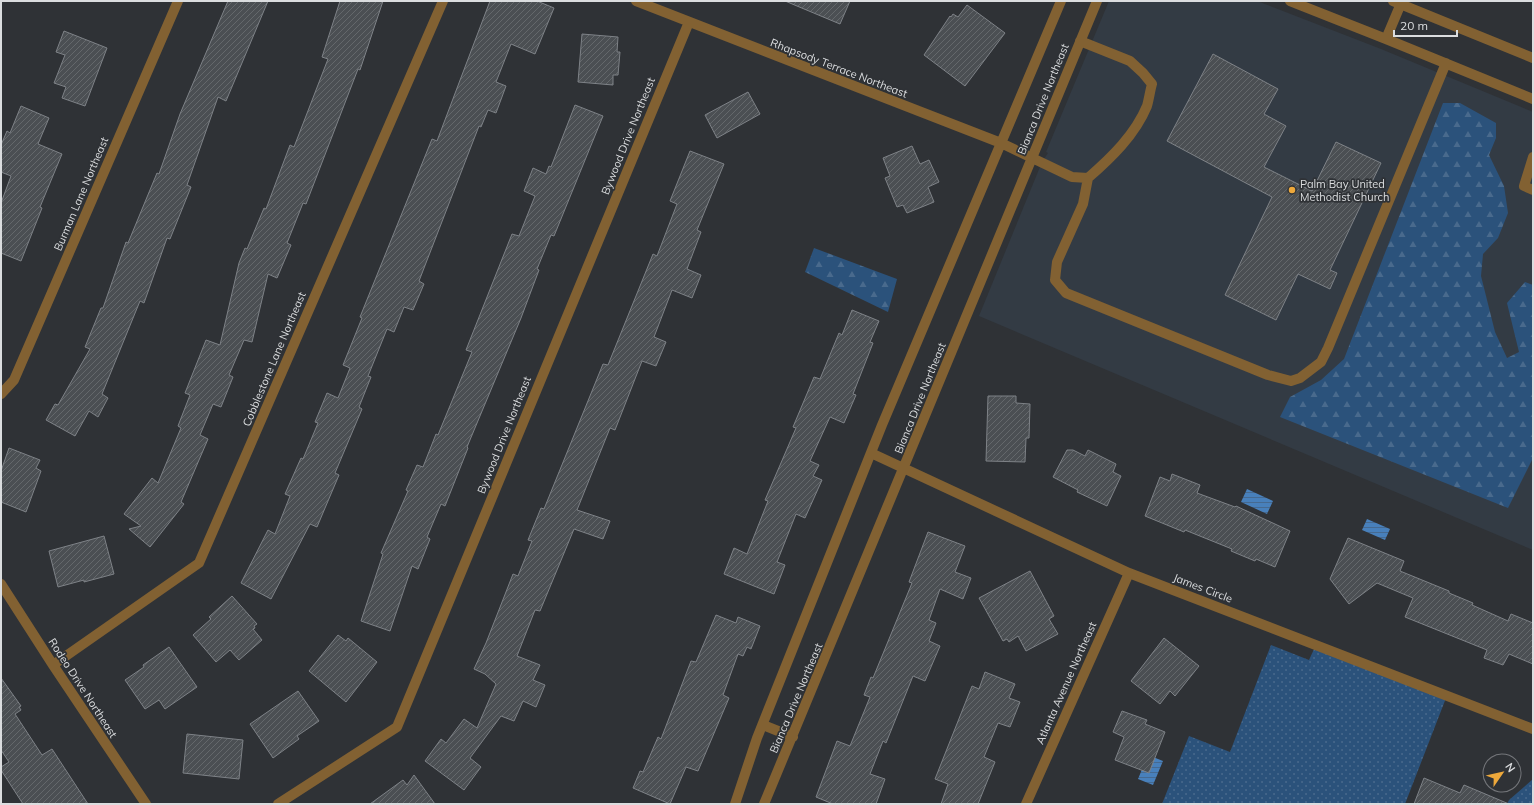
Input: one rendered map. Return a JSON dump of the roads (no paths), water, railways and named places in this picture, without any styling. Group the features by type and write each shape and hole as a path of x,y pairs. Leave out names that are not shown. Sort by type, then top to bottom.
{"street":[{"name":"Burman Lane Northeast","path":"1,394 14,380 178,1"},
{"name":"Cobblestone Lane Northeast","path":"53,665 199,563 442,1"},
{"name":"Rhapsody Terrace Northeast","path":"636,1 1002,143 1072,177 1088,178"},
{"name":"Bianca Drive Northeast","path":"735,804 763,725 871,453 1061,1"},
{"name":"Bianca Drive Northeast","path":"764,804 1097,1"},
{"path":"1290,1 1533,99"},
{"path":"1386,39 1398,2 1533,58"},
{"name":"Bywood Drive Northeast","path":"278,804 396,727 688,22"},
{"path":"1080,41 1130,61 1152,84 1147,106 1131,135 1108,160 1088,178 1083,204 1057,262 1055,280 1066,293 1268,375 1291,381 1300,378 1321,362 1328,348 1446,63"},
{"path":"1533,156 1524,186 1533,190"},
{"name":"James Circle","path":"871,453 905,467 1129,573 1533,729"},
{"name":"Atlanta Avenue Northeast","path":"1026,804 1129,573"},
{"name":"Rodeo Drive Northeast","path":"1,584 146,804"},
{"path":"763,725 793,737"}],"place":[{"name":"Palm Bay United Methodist Church","path":"1292,190"}]}
